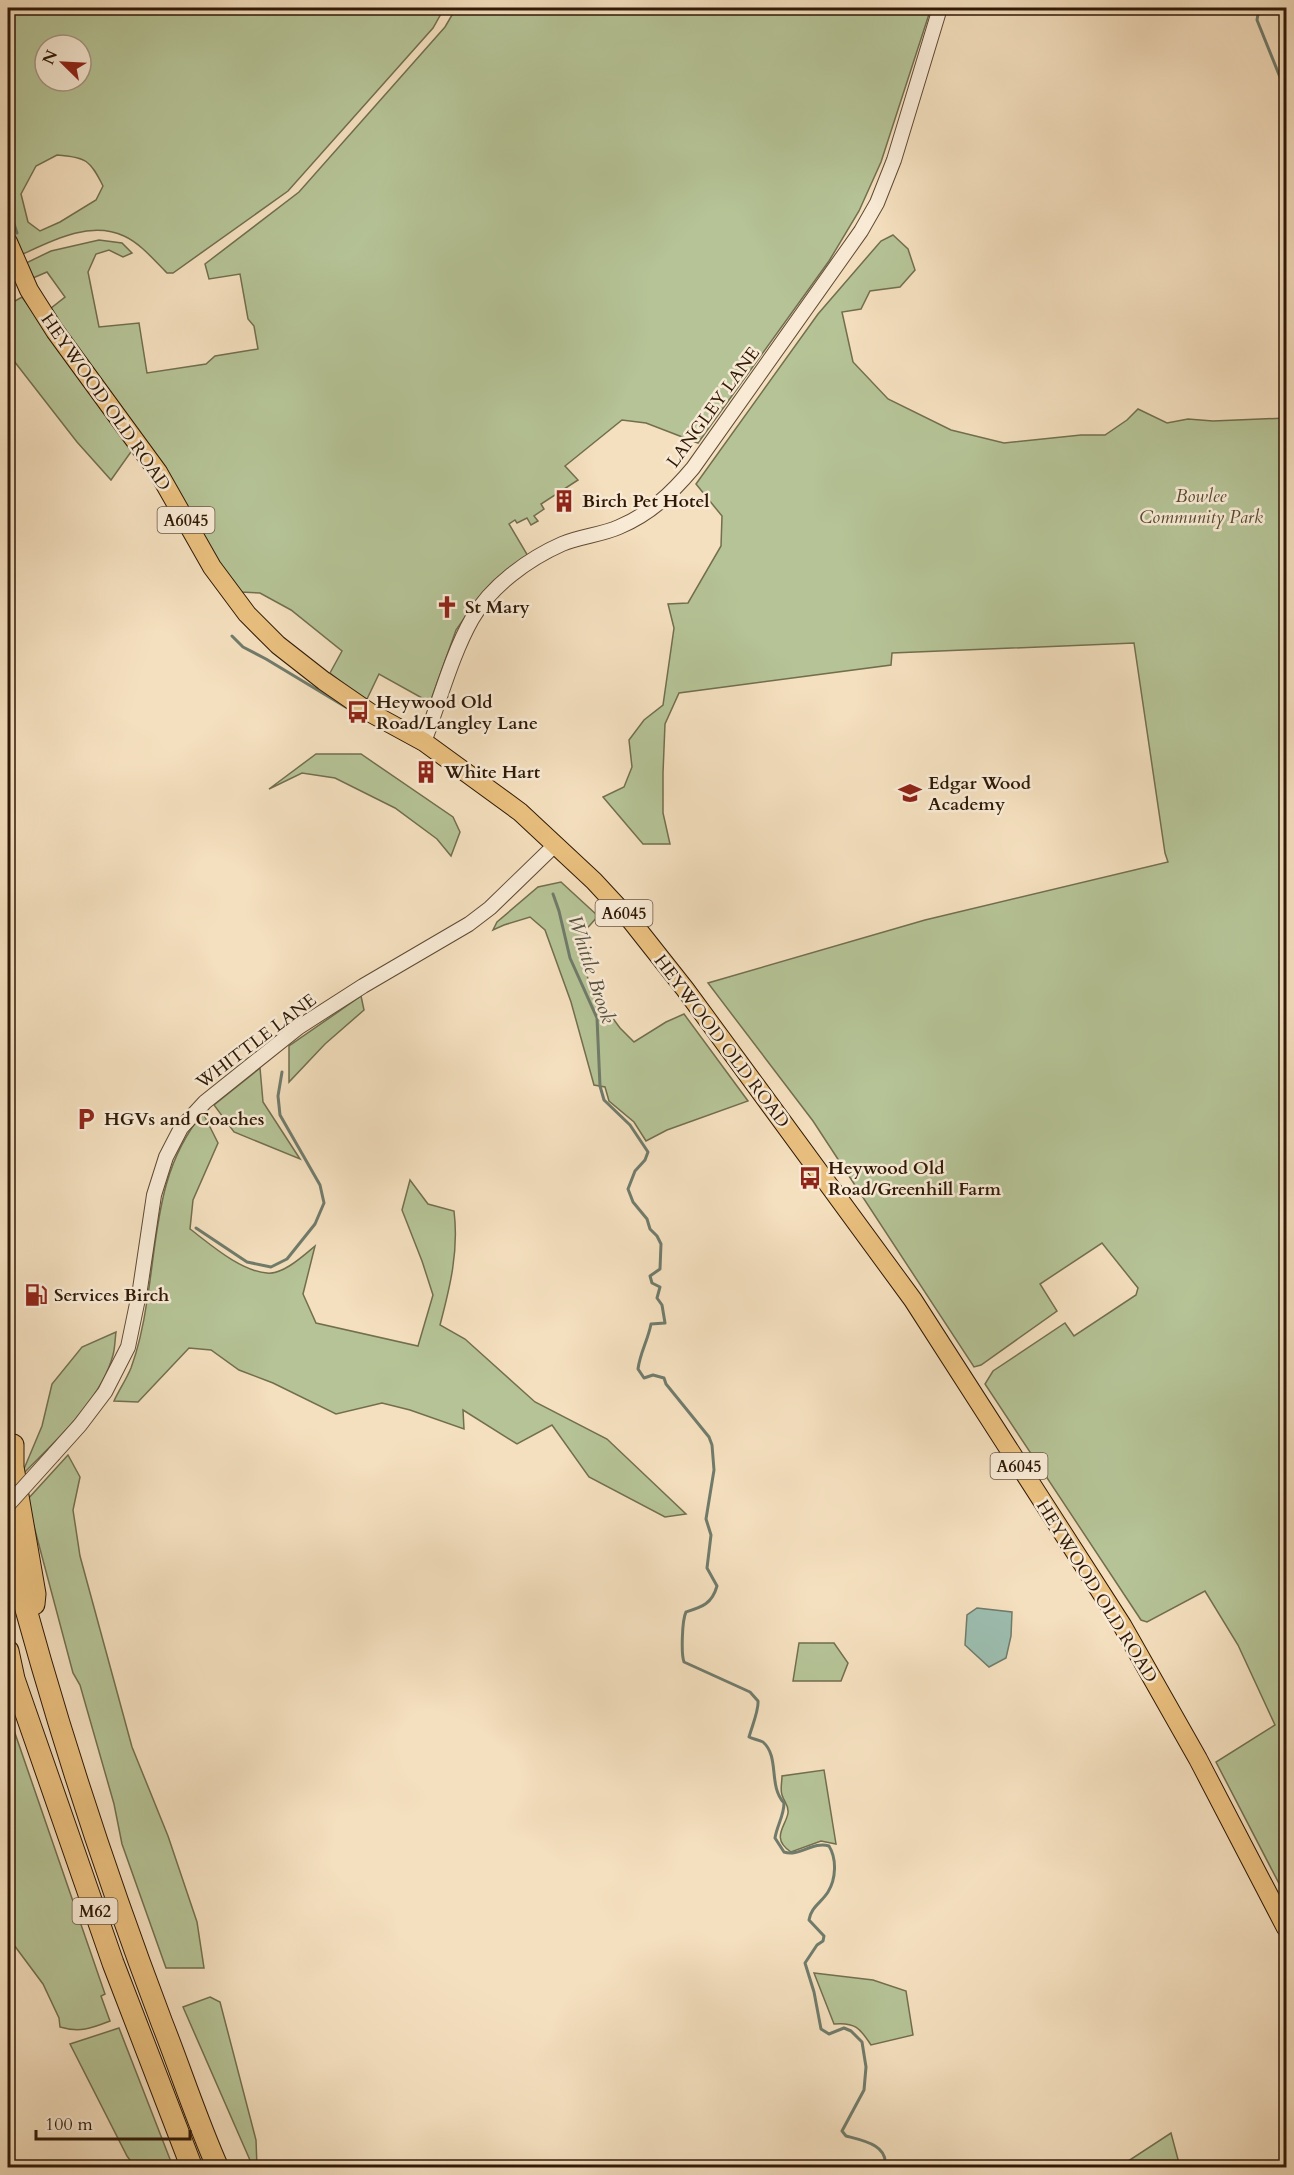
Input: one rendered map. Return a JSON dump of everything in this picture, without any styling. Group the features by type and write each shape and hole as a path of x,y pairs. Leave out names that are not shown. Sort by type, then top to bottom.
{"highway":[{"name":"M62","path":"13,1445 14,1467 35,1594 31,1633"},
{"name":"M62","path":"8,1542 31,1633 76,1780 133,1946 218,2168"},
{"name":"M62","path":"8,1651 11,1671 113,1963 192,2168"}],"main road":[{"name":"HEYWOOD OLD ROAD","path":"8,242 29,290 55,332 158,472 212,567 247,614 278,645 324,681 369,712 424,742 497,794 556,844 632,922 685,989 913,1300 1122,1625 1198,1759 1287,1928"}],"street":[{"name":"LANGLEY LANE","path":"424,742 464,635 484,602 512,575 561,544 620,527 647,512 671,494 693,468 861,231 877,203 894,160 940,8"},
{"name":"WHITTLE LANE","path":"8,1505 80,1425 105,1392 128,1347 140,1289 153,1195 166,1157 181,1128 205,1102 299,1027 363,986 469,924 490,908 556,844"}],"green space":[{"path":"8,8 442,8 433,28 288,191 173,273 167,273 130,239 98,230 71,234 21,255 8,228","holes":["57,155 75,157 90,165 103,186 96,200 60,222 40,231 28,222 21,194 36,166"]},
{"path":"451,8 931,8 881,162 859,211 829,261 698,443 646,423 622,420 565,466 578,480 541,504 544,509 534,516 538,521 531,525 527,518 517,523 515,520 509,524 528,556 479,597 456,630 431,700 422,698 379,674 366,701 330,673 342,651 291,610 260,593 240,592 50,309 65,297 47,272 33,278 26,263 51,251 99,240 122,243 132,253 123,257 109,250 96,254 88,272 99,327 139,323 147,373 206,364 215,356 258,349 254,326 248,319 240,274 209,279 205,264 299,192 445,27 452,15"},
{"name":"Bowlee Community Park","path":"893,235 908,249 915,270 900,287 870,291 861,309 842,312 853,362 888,399 951,430 1004,443 1081,435 1105,435 1127,420 1138,409 1167,423 1188,419 1213,421 1286,418 1286,1897 1216,1762 1275,1725 1238,1645 1205,1591 1147,1622 1141,1620 985,1384 993,1371 1065,1323 1074,1336 1136,1295 1138,1288 1102,1243 1040,1284 1057,1311 981,1365 974,1367 813,1121 708,983 925,920 1168,862 1134,643 892,653 891,665 679,693 665,724 663,813 670,844 643,844 603,797 624,787 632,767 629,740 644,720 663,705 674,628 668,604 688,603 721,546 722,516 696,484 818,314 881,241"},
{"path":"22,297 133,449 111,480 77,442 8,355 8,305"},
{"path":"316,754 361,754 453,817 460,832 451,856 437,839 395,808 335,778 302,773 269,789"},
{"path":"561,882 598,916 583,933 584,963 592,995 603,1005 620,1028 634,1042 666,1022 684,1014 748,1101 667,1130 646,1141 634,1122 609,1101 605,1087 594,1085 571,1002 545,930 530,917 493,930 497,922 538,887"},
{"path":"361,996 364,1010 325,1044 289,1082 289,1046"},
{"path":"260,1068 263,1102 300,1159 234,1132 214,1105"},
{"path":"203,1113 218,1143 193,1200 190,1229 236,1262 267,1273 286,1268 315,1246 303,1294 316,1323 418,1346 433,1295 402,1210 410,1180 428,1204 454,1211 454,1255 440,1325 465,1339 535,1402 607,1439 686,1514 665,1517 589,1477 552,1425 517,1444 463,1410 464,1429 382,1403 336,1414 273,1383 239,1370 211,1350 189,1348 138,1402 114,1401 131,1368 136,1352 147,1301 157,1226 168,1179 176,1156"},
{"path":"116,1332 113,1355 98,1389 61,1435 21,1476 42,1426 52,1384 82,1347"},
{"path":"68,1455 80,1477 73,1510 80,1556 132,1747 168,1836 197,1922 204,1968 166,1968 122,1844 114,1804 80,1685 73,1673 27,1500"},
{"path":"799,1643 834,1643 848,1663 841,1681 793,1681"},
{"path":"8,1713 105,1994 101,1996 110,2021 92,2028 74,2030 60,2027 59,2018 43,1984 8,1937"},
{"path":"824,1770 836,1844 821,1841 791,1852 781,1842 780,1837 788,1810 781,1793 782,1776"},
{"path":"814,1973 873,1980 906,1991 913,2035 871,2045 856,2027 834,2024"},
{"path":"210,1997 220,2002 256,2140 257,2167 253,2167 183,2007"},
{"path":"119,2028 173,2167 135,2167 127,2156 70,2044"},
{"path":"1171,2133 1180,2167 1119,2167"}],"shaded area":[{"path":"977,1608 1012,1612 1011,1636 1006,1658 989,1667 965,1645 967,1615"}],"waterway":[{"path":"1259,8 1257,20 1286,92"},
{"name":"Whittle Brook","path":"8,206 17,233"},
{"name":"Whittle Brook","path":"232,636 243,647 354,712"},
{"name":"Whittle Brook","path":"553,894 570,958 597,1018 600,1086 604,1100 630,1125 648,1152 645,1160 635,1171 628,1189 633,1202 647,1219 650,1229 661,1244 660,1269 650,1276 652,1283 660,1287 657,1298 662,1305 665,1323 651,1324 638,1369 644,1378 653,1375 664,1378 666,1384 709,1437 712,1445 714,1470 706,1519 711,1535 707,1568 717,1586 706,1604 686,1612 682,1637 684,1662 750,1692 758,1701 749,1737 763,1742 771,1755 776,1788 784,1803 775,1838 784,1852 790,1853 823,1845 829,1846 832,1851 833,1881 809,1920 824,1936 823,1941 817,1945 805,1963 814,1992 821,2029 829,2034 844,2028 851,2031 862,2042 866,2067 864,2090 842,2131 846,2136 879,2149 885,2160 884,2168"},
{"path":"196,1228 247,1262 271,1267 287,1259 315,1224 324,1203 320,1185 280,1115 278,1096 282,1072"}],"place":[{"name":"Birch Pet Hotel","path":"564,501"},
{"name":"St Mary","path":"447,607"},
{"name":"Heywood Old Road/Langley Lane","path":"358,712"},
{"name":"White Hart","path":"426,772"},
{"name":"Edgar Wood Academy","path":"910,793"},
{"name":"HGVs and Coaches","path":"86,1119"},
{"name":"Heywood Old Road/Greenhill Farm","path":"810,1178"},
{"name":"Services Birch","path":"36,1295"}]}
